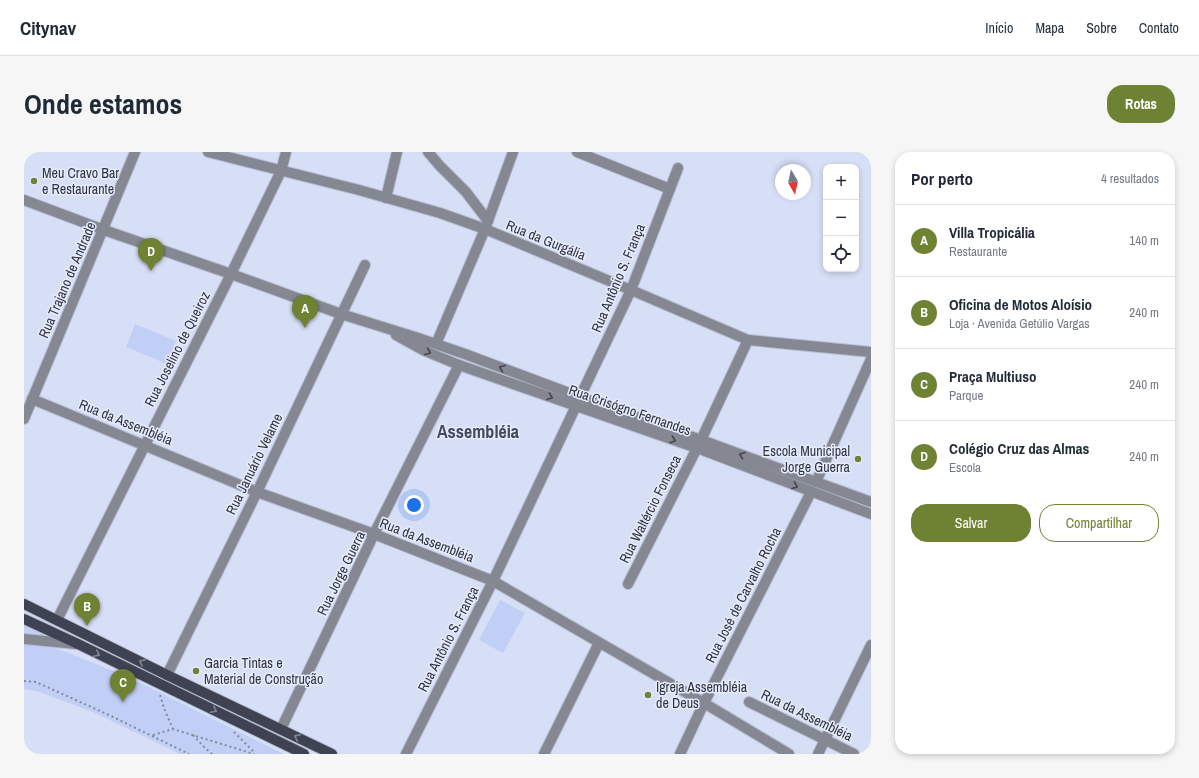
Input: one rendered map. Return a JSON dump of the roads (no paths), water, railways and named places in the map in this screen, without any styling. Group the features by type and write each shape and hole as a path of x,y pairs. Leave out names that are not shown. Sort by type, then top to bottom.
{"main road":[{"path":"24,604 167,675 332,754"},
{"path":"24,620 78,644 304,754"}],"street":[{"name":"Rua Trajano de Andrade","path":"24,419 104,230 135,152"},
{"name":"Rua da Gurgália","path":"208,152 359,190 486,225 631,290 748,340 871,352"},
{"name":"Rua Joselino de Queiroz","path":"57,620 231,274 281,171 286,152"},
{"path":"386,198 397,152"},
{"path":"428,152 466,192 486,225"},
{"path":"436,344 486,225 513,152"},
{"path":"577,152 670,189"},
{"name":"Rua Antônio S. França","path":"406,754 493,581 631,290 678,168"},
{"name":"Rua Crisógno Fernandes","path":"24,200 341,314 436,344 578,402"},
{"name":"Rua Januário Velame","path":"167,675 257,492 365,265"},
{"name":"Rua Crisógno Fernandes","path":"382,327 411,344 459,365 578,402 871,502"},
{"name":"Rua Waltércio Fonseca","path":"628,584 699,444 748,340"},
{"path":"816,482 871,359"},
{"name":"Rua Jorge Guerra","path":"281,729 374,534 459,365"},
{"name":"Rua da Assembléia","path":"32,399 257,492 374,534 493,581 789,754"},
{"name":"Rua Crisógno Fernandes","path":"699,444 811,492 871,514"},
{"name":"Rua José de Carvalho Rocha","path":"680,754 704,703 811,492"},
{"path":"24,639 78,644"},
{"path":"544,754 599,643"},
{"path":"818,754 871,645"},
{"name":"Rua da Assembléia","path":"749,702 854,754"}],"place":[{"name":"Meu Cravo Bar e Restaurante","path":"34,181"},
{"name":"Colégio Cruz das Almas","path":"151,271"},
{"name":"Villa Tropicália","path":"305,328"},
{"name":"Escola Municipal Jorge Guerra","path":"858,459"},
{"name":"Oficina de Motos Aloísio","path":"87,626"},
{"name":"Garcia Tintas e Material de Construção","path":"196,671"},
{"name":"Igreja Assembléia de Deus","path":"648,695"},
{"name":"Praça Multiuso","path":"123,702"}],"district":[{"name":"Assembléia","path":"478,432"}]}
